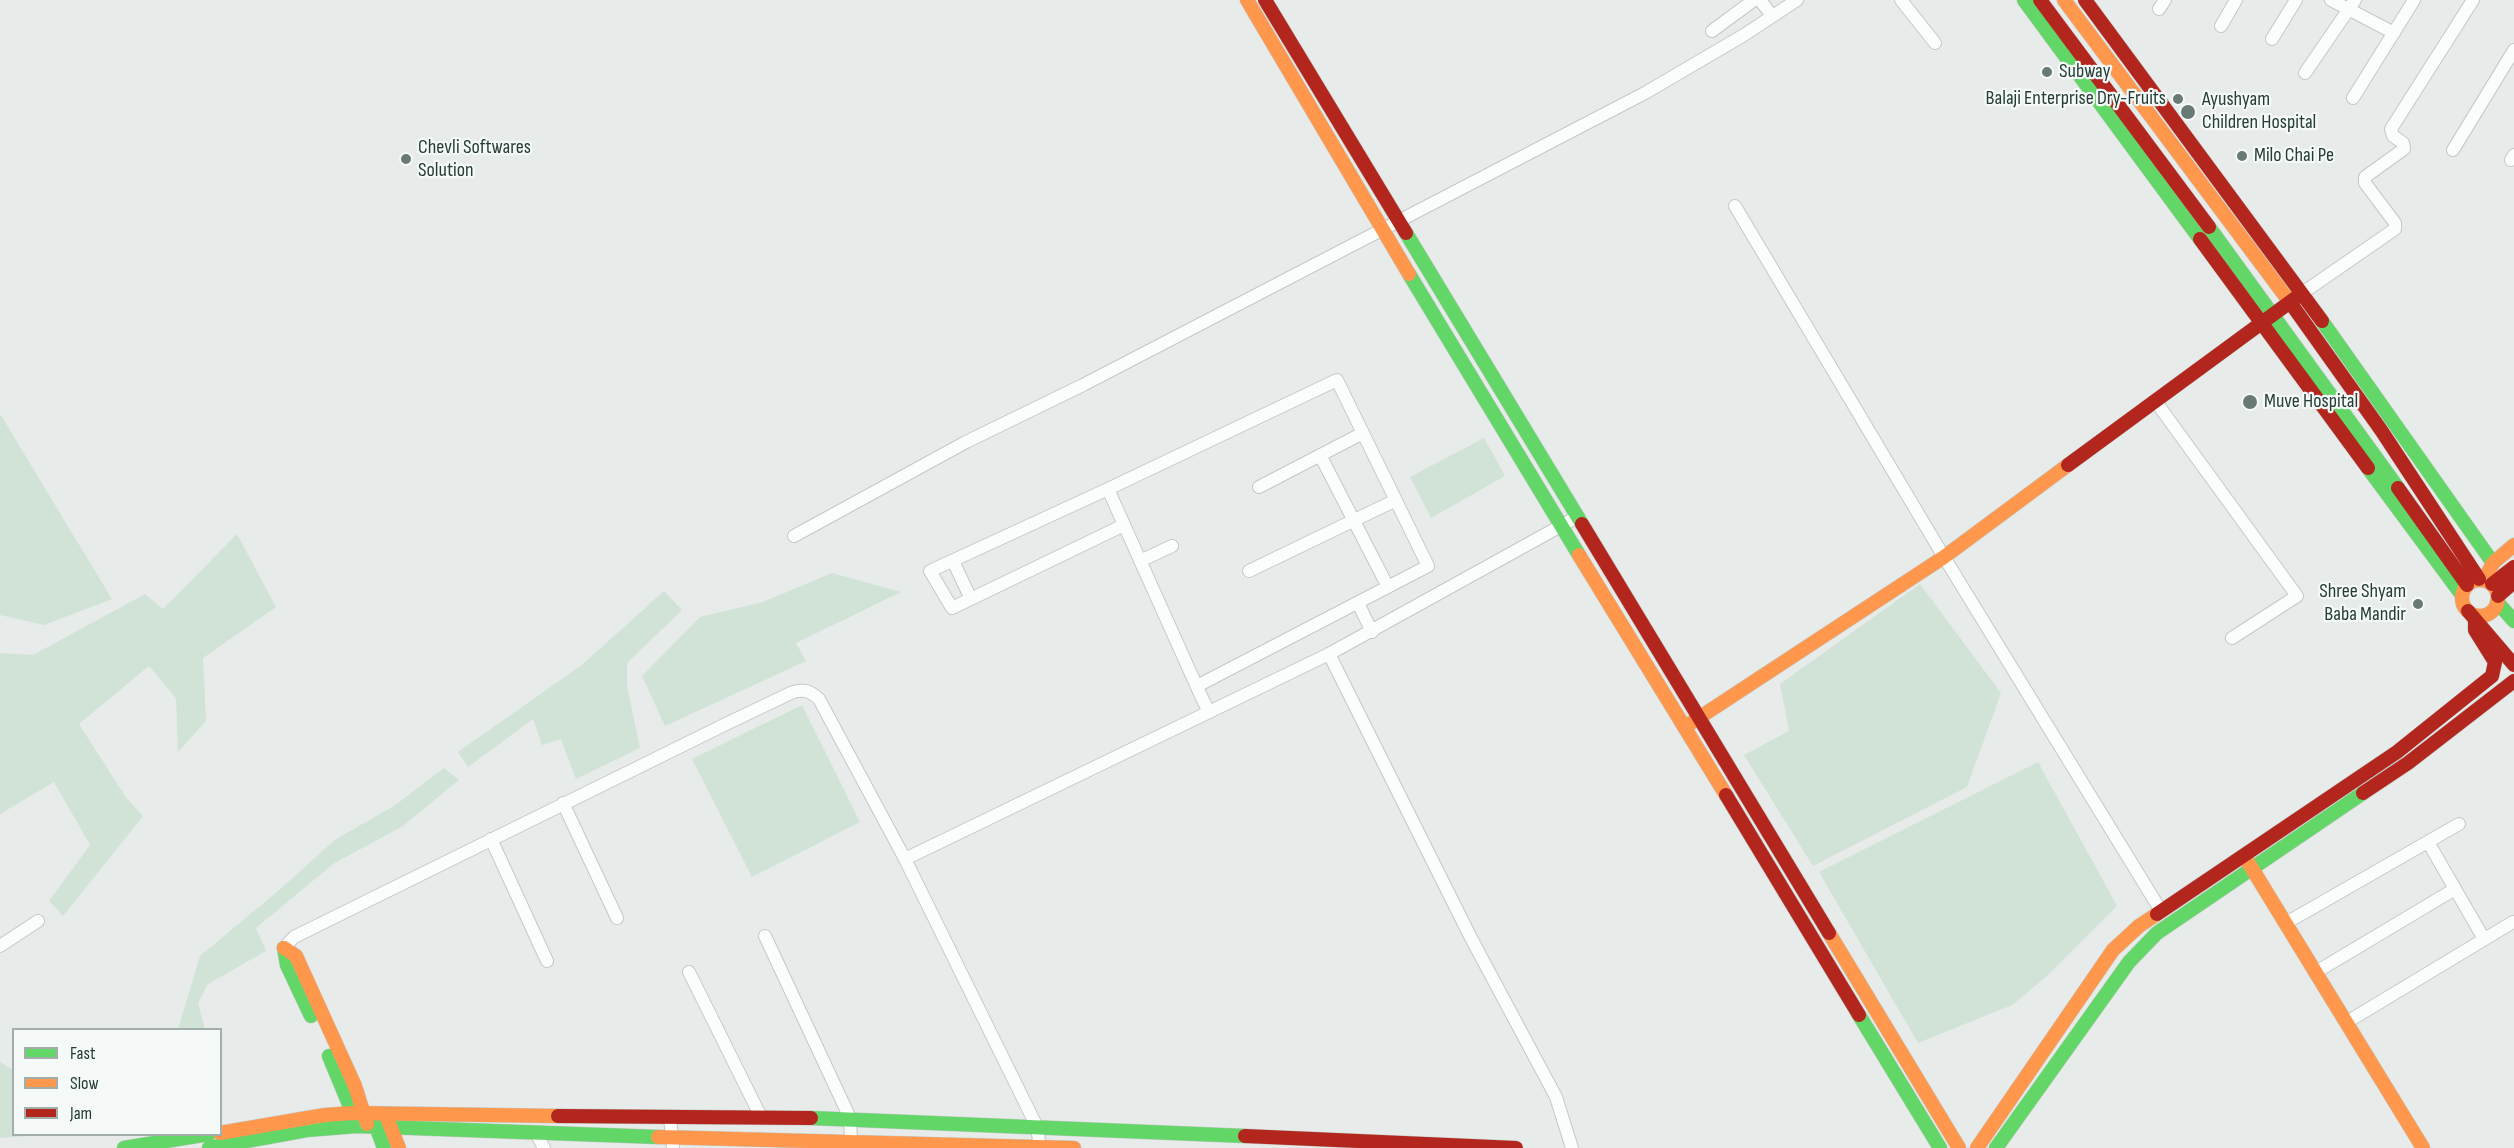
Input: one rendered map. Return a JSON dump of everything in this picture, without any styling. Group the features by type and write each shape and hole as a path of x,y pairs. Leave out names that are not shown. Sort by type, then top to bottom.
{"street":[{"path":"1247,0 1561,527 1940,1148"},
{"path":"1265,0 1959,1148"},
{"path":"1712,31 1754,0"},
{"path":"1760,0 1772,16"},
{"path":"794,536 966,441 1083,385 1646,93 1797,0"},
{"path":"1901,0 1935,43"},
{"path":"2024,0 2262,324 2483,589 2514,621"},
{"path":"2040,0 2274,315 2483,589"},
{"path":"2064,0 2290,303 2427,497 2483,589 2493,610 2485,615 2471,616"},
{"path":"2085,0 2301,294 2493,563"},
{"path":"2222,26 2236,0"},
{"path":"2272,39 2296,0"},
{"path":"2331,0 2351,5 2394,33"},
{"path":"2353,98 2414,0"},
{"path":"1684,729 1944,557 2301,294 2395,229 2395,223 2366,183 2365,177 2403,149 2403,143 2391,133 2392,126 2473,0"},
{"path":"2304,73 2351,5"},
{"path":"2453,150 2514,50"},
{"path":"1735,206 1944,557 2161,911"},
{"path":"1124,525 952,608 930,571 1337,380 1428,566 1197,686"},
{"path":"2156,402 2296,596 2232,638"},
{"path":"1258,487 1363,433"},
{"path":"1320,455 1388,587"},
{"path":"1108,489 1209,712"},
{"path":"1249,571 1395,501"},
{"path":"905,860 1329,654 1577,517"},
{"path":"2483,589 2493,563 2514,545"},
{"path":"1140,561 1172,546"},
{"path":"953,561 971,599"},
{"path":"2514,567 2462,601 2471,616 2514,665"},
{"path":"2483,589 2514,582"},
{"path":"1358,603 1372,632"},
{"path":"1977,1148 2113,950 2139,926 2397,752 2492,676 2495,662 2475,630 2471,616"},
{"path":"1329,654 1471,938 1556,1097 1572,1148"},
{"path":"1996,1148 2129,962 2157,933 2408,763 2512,686"},
{"path":"383,1147 371,1120 287,964 284,948 294,937 746,714 802,690 811,692 819,699 905,860 1036,1127 1040,1147"},
{"path":"563,803 617,918"},
{"path":"2286,923 2459,824"},
{"path":"491,839 547,961"},
{"path":"2428,842 2484,939"},
{"path":"2244,856 2423,1148"},
{"path":"2316,972 2455,890"},
{"path":"0,946 38,921"},
{"path":"2347,1022 2513,922"},
{"path":"765,936 850,1118 851,1142"},
{"path":"689,972 761,1117"},
{"path":"222,1133 326,1115 672,1143 851,1142 1074,1148"},
{"path":"209,1148 371,1120 761,1117 850,1118 1516,1148"},
{"path":"670,1118 672,1143"},
{"path":"371,1120 399,1148"},
{"path":"536,1133 544,1148"},
{"path":"124,1148 197,1136"}],"green space":[{"path":"0,414 112,599 44,625 0,615"},
{"path":"1484,438 1505,476 1431,518 1410,477"},
{"path":"237,534 276,607 203,658 206,721 178,752 176,698 149,666 79,724 127,799 143,816 63,916 49,901 90,845 54,782 0,814 0,653 33,655 145,594 163,609"},
{"path":"832,573 901,592 796,643 806,661 665,726 642,676 700,617 763,602"},
{"path":"1920,584 2001,693 1967,787 1813,866 1744,755 1789,731 1780,684"},
{"path":"664,591 682,610 627,663 627,686 640,748 576,779 561,739 542,745 533,719 468,767 458,752 583,664"},
{"path":"802,705 860,822 752,877 692,759"},
{"path":"2038,762 2117,906 2048,975 2012,1005 1918,1043 1819,872"},
{"path":"444,768 459,780 403,826 333,864 256,928 266,951 208,984 198,1003 205,1028 178,1028 200,956 336,839 394,806"},
{"path":"0,1062 12,1069 12,1136 28,1136 0,1138"}],"traffic: fast":[{"path":"2024,0 2200,239"},
{"path":"2209,227 2398,488"},
{"path":"1406,233 1582,524"},
{"path":"1409,274 1579,555"},
{"path":"2322,321 2493,563"},
{"path":"2368,468 2462,595"},
{"path":"2497,602 2514,621"},
{"path":"1996,1148 2129,962 2157,933 2363,793"},
{"path":"284,948 287,965 311,1016"},
{"path":"1859,1015 1940,1148"},
{"path":"329,1056 356,1121"},
{"path":"373,1118 384,1148"},
{"path":"811,1118 1245,1136"},
{"path":"209,1148 307,1130 357,1126 658,1137"},
{"path":"124,1148 197,1136"}],"traffic: slow":[{"path":"1247,0 1409,274"},
{"path":"2064,0 2292,305"},
{"path":"1691,723 1944,557 2068,465"},
{"path":"2484,580 2493,563 2514,545"},
{"path":"1579,555 1726,795"},
{"path":"2480,580 2493,585 2498,598 2493,611 2480,616 2467,611 2462,598 2467,585 2480,580"},
{"path":"2248,862 2423,1148"},
{"path":"1977,1148 2113,950 2139,926 2157,914"},
{"path":"1829,933 1959,1148"},
{"path":"284,948 296,956 355,1086 367,1124"},
{"path":"222,1133 325,1115 353,1113 558,1116"},
{"path":"387,1118 399,1148"},
{"path":"658,1137 1074,1148"}],"traffic: jam":[{"path":"1265,0 1406,233"},
{"path":"2040,0 2209,227"},
{"path":"2085,0 2322,321"},
{"path":"2200,239 2368,468"},
{"path":"2068,465 2301,294"},
{"path":"2292,305 2381,430 2479,579"},
{"path":"2398,488 2467,585"},
{"path":"1582,524 1829,933"},
{"path":"2492,584 2514,567"},
{"path":"2498,596 2514,582"},
{"path":"2468,611 2514,665"},
{"path":"2157,914 2397,752 2492,676 2495,662 2475,630 2475,621"},
{"path":"2363,793 2408,763 2514,681"},
{"path":"1726,795 1859,1015"},
{"path":"558,1116 811,1118"},
{"path":"1245,1136 1516,1148"}],"place":[{"name":"Subway","path":"2047,72"},
{"name":"Balaji Enterprise Dry-Fruits","path":"2178,99"},
{"name":"Ayushyam Children Hospital","path":"2188,112"},
{"name":"Milo Chai Pe","path":"2242,156"},
{"name":"Chevli Softwares Solution","path":"406,159"},
{"name":"Muve Hospital","path":"2250,402"},
{"name":"Shree Shyam Baba Mandir","path":"2418,604"}]}
